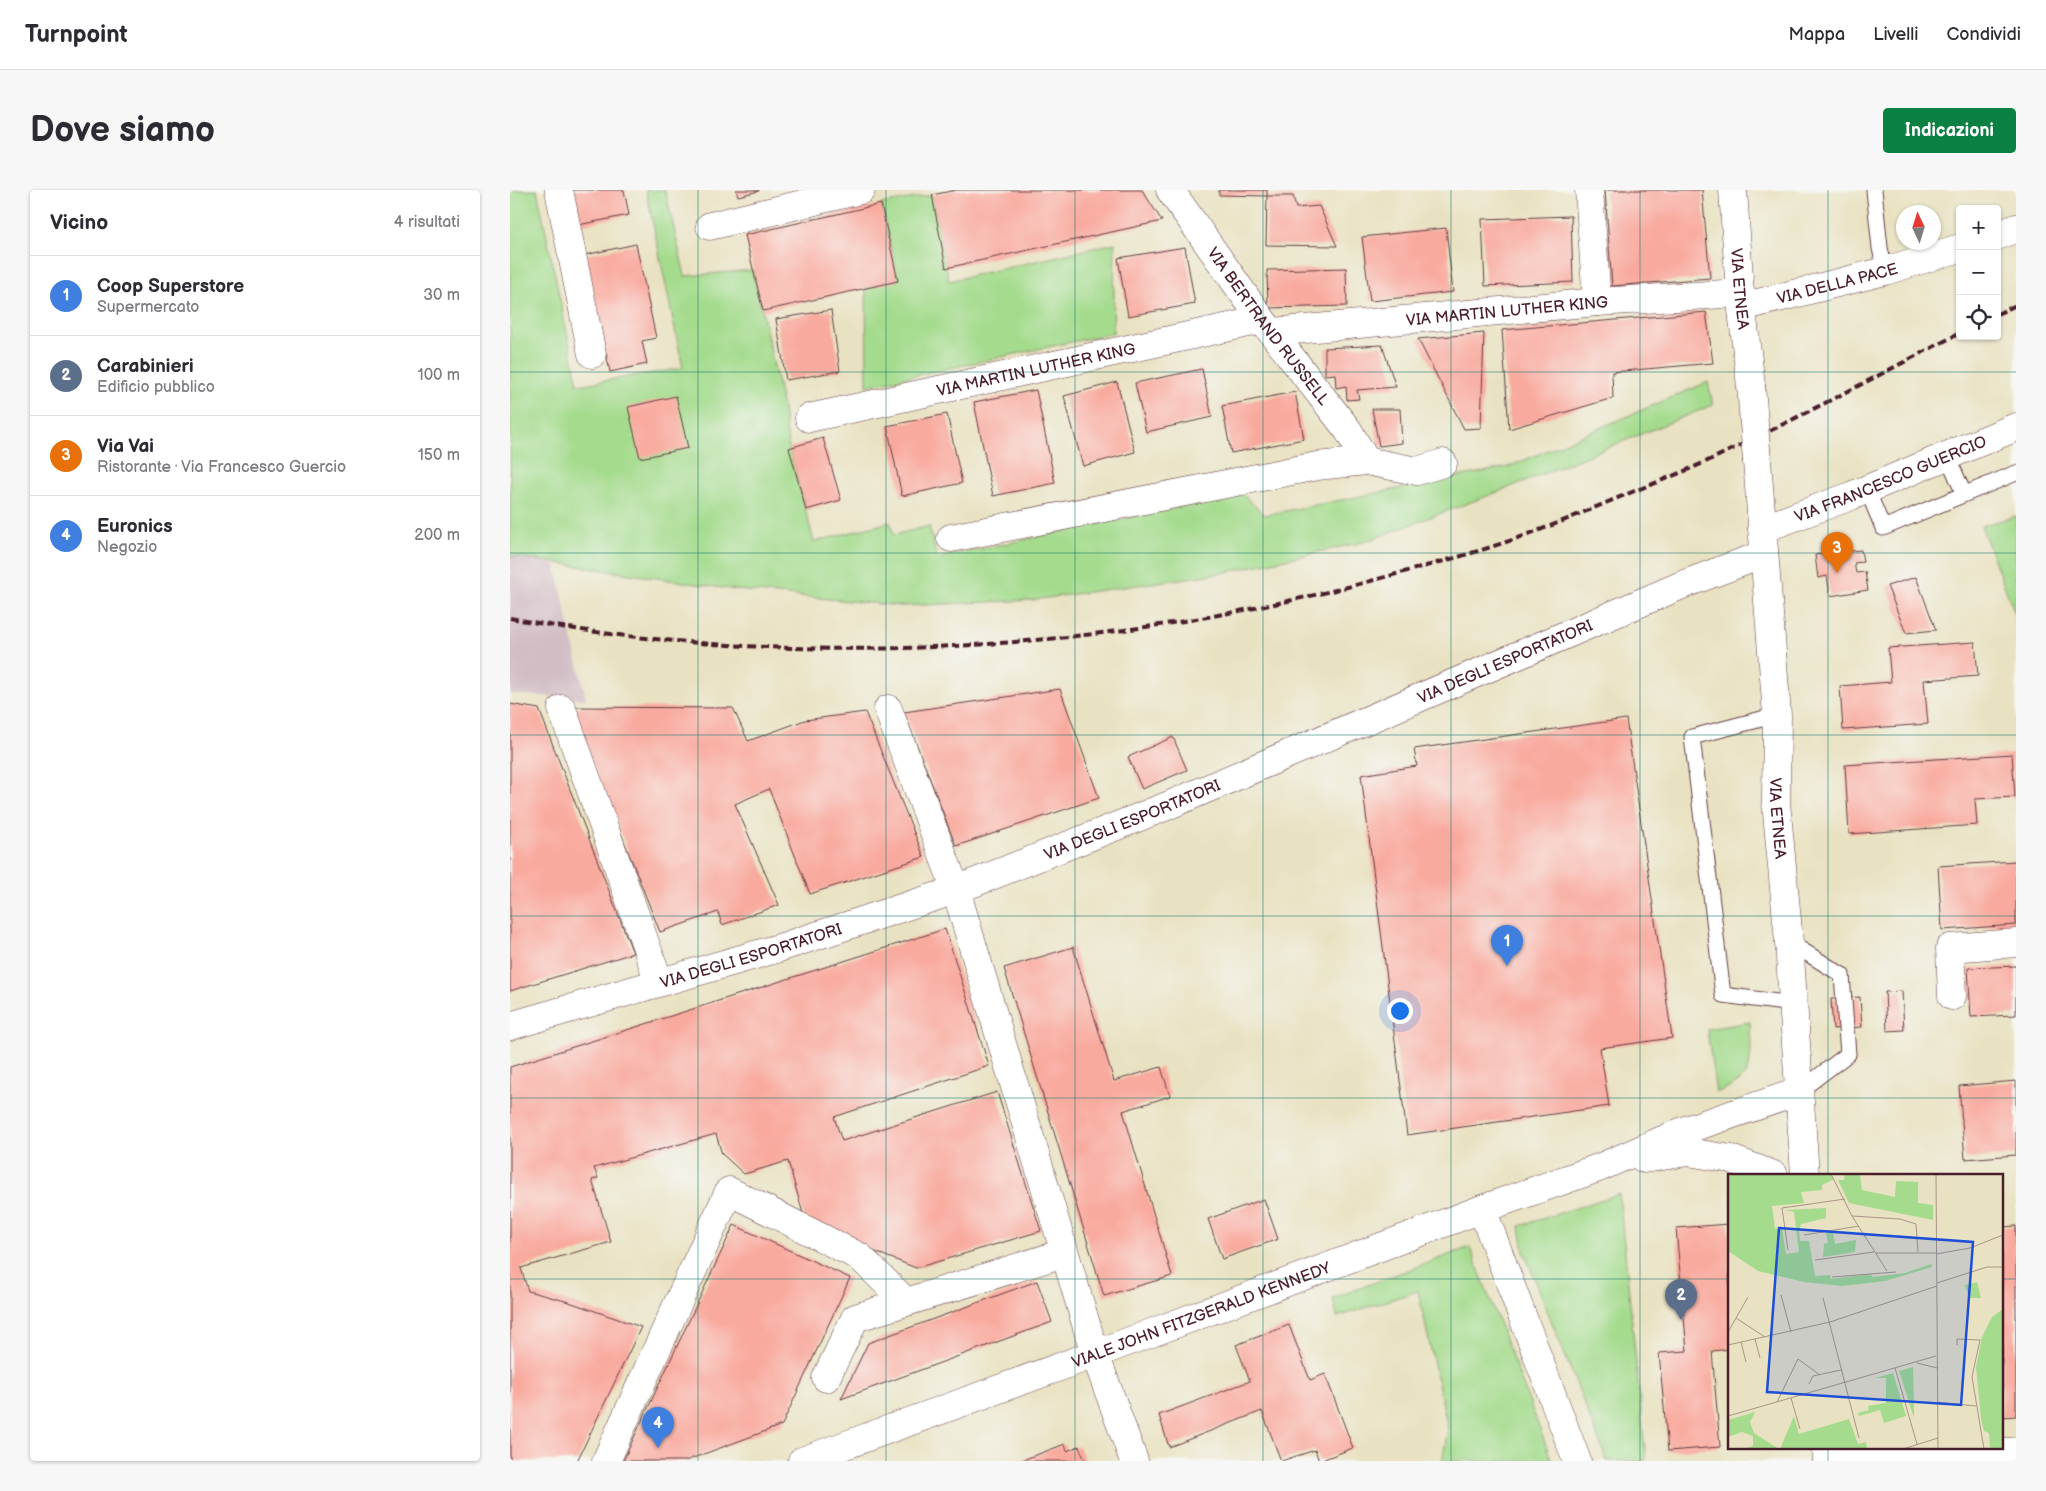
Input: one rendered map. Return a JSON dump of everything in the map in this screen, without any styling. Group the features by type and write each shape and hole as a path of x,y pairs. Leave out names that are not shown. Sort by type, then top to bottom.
{"street":[{"path":"559,190 592,354"},
{"path":"710,226 861,190"},
{"name":"VIA BERTRAND RUSSELL","path":"1170,190 1268,326 1348,430 1366,461"},
{"path":"1589,190 1597,302"},
{"name":"VIA ETNEA","path":"1733,190 1741,300 1751,386 1777,715 1776,802 1789,942 1805,1174"},
{"path":"2001,234 2016,228"},
{"name":"VIA DELLA PACE","path":"1741,300 1885,271 1956,249"},
{"name":"VIA MARTIN LUTHER KING","path":"809,418 1268,326 1597,302 1741,300"},
{"name":"VIA FRANCESCO GUERCIO","path":"1763,541 1867,489 2016,427"},
{"path":"950,538 1317,466 1366,461 1417,472 1443,464"},
{"name":"VIA DEGLI ESPORTATORI","path":"510,1026 779,948 956,890 1167,806 1673,589 1763,541"},
{"path":"562,709 659,982"},
{"path":"888,710 956,890 1064,1253 1096,1354 1134,1461"},
{"path":"1952,996 1950,948 2016,943"},
{"path":"1601,1167 1683,1131 1798,1092"},
{"path":"1601,1167 1688,1152 1730,1159 1771,1174"},
{"name":"VIALE JOHN FITZGERALD KENNEDY","path":"802,1461 1096,1354 1482,1209 1601,1167"},
{"path":"606,1461 729,1191 860,1257 906,1302"},
{"path":"1482,1209 1577,1461"},
{"path":"826,1378 855,1318 1064,1253"},
{"path":"1826,1452 2016,1452"}],"lane":[{"path":"1874,190 1880,248 1885,271"},
{"path":"1947,455 1964,494"},
{"path":"1867,489 1883,528 2016,472"},
{"path":"1777,715 1692,737 1722,995 1793,1004"},
{"path":"1789,942 1842,975 1848,1054 1798,1092"}],"shaded area":[{"path":"510,556 555,564 586,699 510,694"}],"green space":[{"path":"537,190 578,385 683,368 646,190 665,190 685,276 753,270 782,403 789,448 814,542 890,522 894,535 929,526 937,558 1242,494 1265,515 1508,467 1708,382 1713,405 1498,492 1364,542 1222,573 1033,600 901,606 736,590 510,556 510,191"},
{"path":"932,195 949,281 1115,243 1113,333 867,386 866,288 898,280 881,204"},
{"path":"2016,516 2016,616 1981,526"},
{"path":"1750,1022 1751,1055 1747,1071 1737,1083 1716,1093 1707,1029"},
{"path":"1619,1194 1646,1461 1607,1461 1524,1252 1520,1226"},
{"path":"1470,1247 1552,1461 1442,1461 1448,1429 1418,1291 1337,1317 1333,1298"}],"building":[{"path":"570,190 624,190 629,215 578,225"},
{"path":"736,190 759,190 759,191 738,196"},
{"path":"956,190 1142,190 1162,221 946,268 932,195"},
{"path":"1219,190 1267,190 1267,196 1219,195"},
{"path":"1605,190 1702,190 1710,278 1612,286"},
{"path":"1267,196 1293,196 1296,208 1319,206 1337,246 1266,245"},
{"path":"881,204 898,281 763,311 745,235"},
{"path":"1571,216 1573,282 1485,286 1482,219"},
{"path":"1446,228 1453,292 1370,301 1362,237"},
{"path":"636,244 656,338 642,341 647,364 610,372 585,255"},
{"path":"1185,247 1195,304 1128,316 1118,258"},
{"path":"1346,268 1347,306 1268,308 1267,270"},
{"path":"831,310 840,371 786,380 776,319"},
{"path":"1706,312 1713,363 1612,372 1613,398 1509,429 1502,330"},
{"path":"1484,333 1481,428 1464,429 1418,339"},
{"path":"1382,345 1396,387 1357,390 1359,399 1347,400 1346,386 1336,388 1335,374 1325,375 1325,348"},
{"path":"1202,369 1212,417 1146,432 1135,383"},
{"path":"1117,382 1135,452 1083,466 1064,396"},
{"path":"1036,390 1055,483 993,496 974,402"},
{"path":"1295,392 1304,439 1231,453 1222,406"},
{"path":"676,396 688,448 640,458 628,407"},
{"path":"1372,409 1400,409 1402,443 1379,446"},
{"path":"947,414 962,483 902,496 887,426"},
{"path":"823,438 841,500 806,510 789,448"},
{"path":"1861,550 1863,562 1854,563 1856,573 1865,572 1868,590 1830,596 1827,576 1818,578 1815,555"},
{"path":"1916,577 1936,630 1906,633 1887,586"},
{"path":"1975,642 1978,676 1924,680 1928,724 1843,730 1840,686 1891,682 1888,648"},
{"path":"1060,689 1099,798 956,846 904,712"},
{"path":"510,704 539,709 633,953 510,991"},
{"path":"571,707 733,708 748,741 805,720 865,712 924,857 810,894 769,789 735,804 779,905 722,925 718,912 660,932"},
{"path":"1626,719 1672,1038 1600,1048 1609,1106 1407,1135 1361,775 1417,766 1414,749"},
{"path":"1173,737 1187,770 1142,789 1128,757"},
{"path":"2012,754 2015,797 1975,799 1977,825 1849,834 1845,765"},
{"path":"2016,861 2016,925 1942,930 1938,866"},
{"path":"945,929 989,1066 834,1117 842,1141 997,1092 1041,1231 916,1268 878,1253 804,1217 788,1161 744,1174 722,1154 716,1134 594,1168 598,1178 592,1180 611,1242 521,1268 528,1291 569,1302 641,1327 577,1461 510,1461 510,1067"},
{"path":"1073,947 1114,1081 1161,1067 1170,1096 1123,1111 1172,1276 1104,1296 1004,968"},
{"path":"2016,966 2016,1015 1971,1017 1968,968"},
{"path":"1902,991 1904,1030 1887,1031 1885,992"},
{"path":"1860,997 1862,1027 1833,1029 1831,999"},
{"path":"2016,1081 2016,1155 1965,1159 1959,1086"},
{"path":"1264,1199 1278,1239 1222,1259 1208,1219"},
{"path":"1728,1224 1728,1349 1712,1351 1720,1447 1668,1451 1659,1353 1687,1351 1676,1228"},
{"path":"734,1225 850,1278 782,1425 685,1461 623,1461"},
{"path":"2016,1226 2016,1416 2004,1417 2004,1227"},
{"path":"1037,1281 1052,1322 841,1399 868,1343"},
{"path":"1289,1325 1310,1380 1325,1374 1353,1448 1319,1461 1315,1450 1281,1461 1262,1411 1169,1447 1159,1415 1250,1381 1236,1345"},
{"path":"1065,1444 1067,1451 1079,1446 1085,1461 1020,1461"}],"railway":[{"path":"2001,312 2016,305"},
{"path":"510,618 618,635 728,645 840,649 952,646 1063,637 1174,623 1283,602 1462,556 1559,523 1716,457 1808,412 1956,335"}],"place":[{"name":"Via Vai","path":"1837,573"},
{"name":"Coop Superstore","path":"1507,966"},
{"name":"Carabinieri","path":"1681,1320"},
{"name":"Euronics","path":"658,1448"}]}
